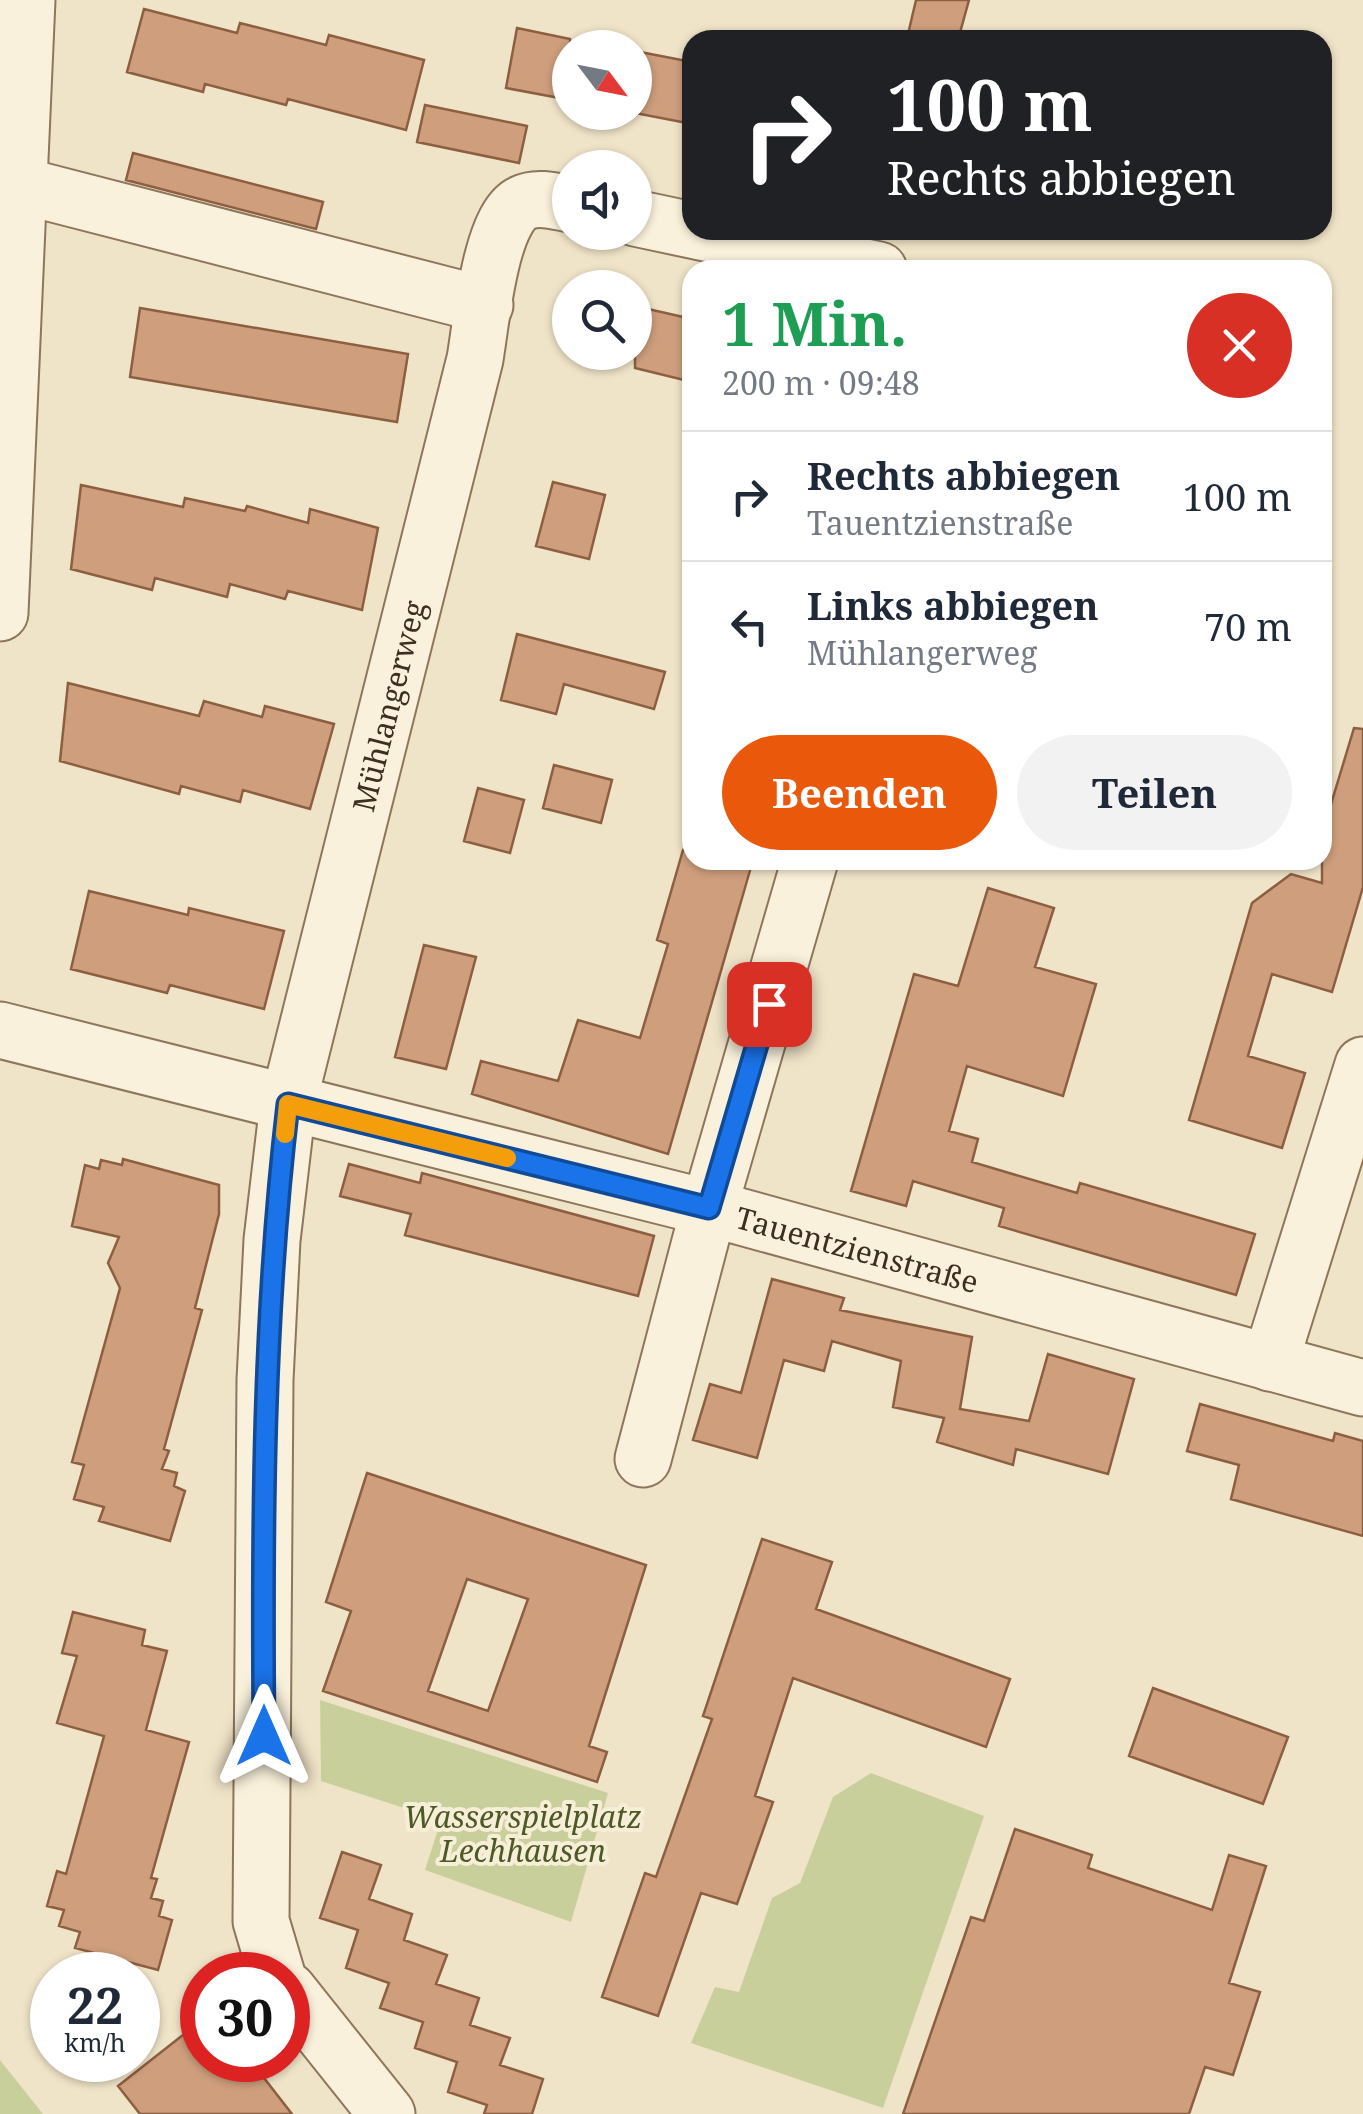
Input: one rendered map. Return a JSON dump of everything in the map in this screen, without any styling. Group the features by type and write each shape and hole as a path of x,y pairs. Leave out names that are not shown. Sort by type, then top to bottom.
{"street":[{"path":"0,613 27,0"},
{"path":"18,185 485,305"},
{"name":"Mühlangerweg","path":"270,1952 261,1921 263,1486 272,1240 288,1104 485,305 498,237 507,216 523,202 552,200"},
{"path":"652,222 682,228"},
{"path":"738,240 831,260"},
{"path":"643,1459 709,1208 807,870"},
{"name":"Tauentzienstraße","path":"0,1030 709,1208 1045,1297 1363,1388"},
{"path":"1270,1363 1363,1065"},
{"path":"310,2018 387,2114"}],"green space":[{"name":"Wasserspielplatz Lechhausen","path":"320,1700 608,1793 571,1922 425,1870 441,1820 321,1781"},
{"path":"871,1773 984,1816 883,2108 691,2043 715,1987 739,1992 772,1898 800,1883 833,1797"},
{"path":"0,2060 43,2114 0,2114"}],"building":[{"path":"916,0 969,0 961,30 909,30"},
{"path":"144,9 237,33 240,23 326,45 329,35 424,60 406,130 288,99 286,105 205,84 203,92 127,72"},
{"path":"517,28 552,35 552,97 506,88"},
{"path":"652,54 682,60 682,122 652,116"},
{"path":"425,105 527,126 519,163 417,142"},
{"path":"133,153 323,202 316,229 126,180"},
{"path":"140,308 408,354 397,422 130,377"},
{"path":"652,310 682,317 682,380 643,370 652,370"},
{"path":"553,482 605,495 589,559 536,546"},
{"path":"81,485 183,507 185,498 245,511 247,506 308,523 310,509 378,528 362,610 288,591 285,599 230,584 227,597 155,578 152,590 71,569"},
{"path":"517,634 665,672 654,709 564,684 556,714 501,700"},
{"path":"68,683 199,716 204,701 262,717 265,706 334,724 310,809 243,790 240,802 181,786 179,794 60,761"},
{"path":"1354,728 1363,729 1363,887 1332,992 1272,974 1248,1056 1305,1073 1282,1148 1189,1120 1252,903 1291,874 1322,883 1322,870 1332,870 1332,801"},
{"path":"554,765 612,780 601,823 543,808"},
{"path":"478,788 524,800 510,853 464,841"},
{"path":"682,853 682,870 750,870 668,1154 472,1094 481,1061 558,1081 578,1020 640,1038 668,944 657,940"},
{"path":"988,888 1054,908 1035,967 1096,984 1063,1096 967,1066 949,1131 978,1139 972,1162 1077,1193 1080,1183 1255,1234 1236,1295 999,1226 1004,1208 913,1181 906,1206 851,1191 914,974 958,986"},
{"path":"89,891 188,915 189,908 284,931 264,1009 170,985 167,993 71,969"},
{"path":"424,945 476,957 446,1069 395,1057"},
{"path":"123,1159 219,1185 219,1214 195,1308 202,1310 164,1449 169,1451 162,1469 177,1473 174,1486 185,1491 170,1541 99,1521 104,1507 74,1499 84,1465 72,1462 120,1288 108,1263 119,1237 72,1226 85,1165 99,1169 101,1160 122,1165"},
{"path":"349,1164 420,1183 422,1173 654,1236 638,1296 405,1235 411,1214 340,1196"},
{"path":"772,1279 844,1298 840,1310 972,1337 960,1409 1029,1421 1048,1354 1134,1379 1108,1474 1016,1449 1013,1465 937,1442 944,1418 893,1407 901,1361 832,1341 824,1371 784,1360 757,1458 693,1440 710,1384 741,1393"},
{"path":"1200,1404 1333,1441 1335,1433 1363,1441 1363,1536 1231,1499 1239,1465 1187,1451"},
{"path":"367,1473 646,1565 589,1746 607,1752 597,1782 323,1691 351,1611 326,1602","holes":["467,1579 528,1599 488,1711 428,1691"]},
{"path":"762,1539 832,1562 816,1609 1010,1679 986,1747 793,1678 755,1796 773,1802 737,1904 701,1893 658,2016 602,1997 645,1873 656,1877 712,1719 703,1716"},
{"path":"73,1612 145,1630 142,1645 167,1651 146,1730 189,1742 151,1878 157,1879 151,1898 163,1901 159,1916 172,1920 160,1963 160,1952 90,1952 75,1948 80,1932 59,1926 64,1910 47,1906 57,1871 66,1874 104,1736 57,1723 77,1656 62,1653"},
{"path":"1153,1688 1288,1737 1263,1804 1129,1756"},
{"path":"1015,1829 1092,1855 1088,1868 1212,1910 1229,1855 1266,1866 1229,1983 1260,1992 1233,2075 1205,2067 1189,2114 903,2114 971,1917 984,1921"},
{"path":"342,1852 381,1865 369,1899 412,1914 404,1940 447,1955 436,1984 479,1998 470,2025 510,2038 500,2065 543,2079 532,2114 484,2114 487,2105 448,2092 457,2062 415,2048 423,2022 380,2008 389,1983 346,1968 358,1930 320,1918"},
{"path":"180,2037 180,2082 267,2082 292,2114 140,2114 118,2086 123,2082 160,2082 160,2053"}],"slow traffic":[{"path":"285,1134 288,1104 507,1158"}],"route":[{"path":"264,1736 264,1380 272,1240 288,1104 709,1208 769,1004"}]}
